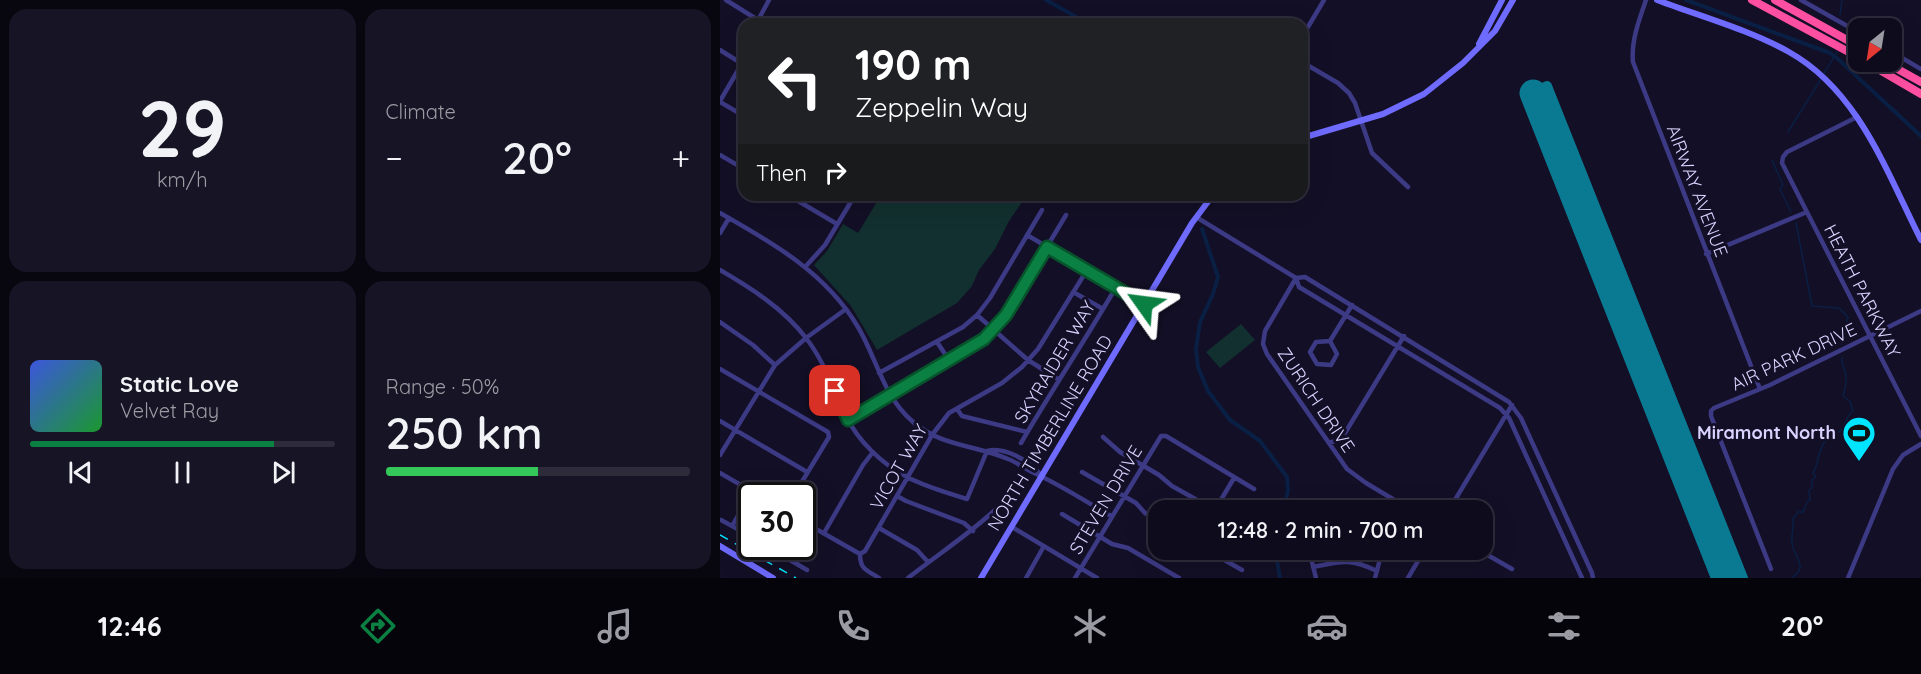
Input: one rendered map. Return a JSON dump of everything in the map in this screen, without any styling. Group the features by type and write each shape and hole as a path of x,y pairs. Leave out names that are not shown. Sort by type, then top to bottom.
{"highway":[{"path":"1752,0 1848,51"},
{"path":"1775,0 1846,39"},
{"path":"1902,71 1921,82"},
{"path":"1883,72 1921,94"}],"main road":[{"path":"1477,48 1502,0"},
{"path":"1308,136 1383,114 1424,94 1463,63 1495,31 1513,0"},
{"path":"1657,0 1767,41 1790,52 1823,77 1857,117 1921,240"},
{"name":"NORTH TIMBERLINE ROAD","path":"981,578 1196,217 1208,201"},
{"path":"720,546 773,578"}],"street":[{"path":"726,0 751,18"},
{"path":"759,18 769,0"},
{"path":"1308,27 1324,0"},
{"name":"AIRWAY AVENUE","path":"1646,0 1635,33 1633,62 1760,389"},
{"path":"1801,0 1848,27"},
{"path":"1842,47 1848,36"},
{"path":"720,50 738,60"},
{"path":"1902,58 1921,69"},
{"path":"1308,66 1346,89 1354,103 1372,153 1408,187"},
{"path":"738,71 720,102 738,112"},
{"name":"HEATH PARKWAY","path":"1857,117 1787,152 1782,163 1921,436"},
{"path":"720,155 738,166"},
{"path":"798,201 837,224"},
{"path":"806,266 825,245 851,201"},
{"path":"879,373 963,327 977,315 990,298 1042,210"},
{"path":"1706,254 1807,212"},
{"path":"720,213 806,266 828,287 846,309 868,346 889,395 913,423 949,442 987,451 994,449 1014,456 1033,466 1042,476 1111,516"},
{"path":"848,420 984,339 994,330 1006,315 1066,215"},
{"path":"1196,217 1296,278 1305,277 1404,336 1512,405 1521,418 1593,578"},
{"path":"720,233 729,218"},
{"path":"1027,235 1144,304"},
{"path":"720,270 755,291 806,338 823,365 848,420 860,438 873,452 908,478 968,499 987,451"},
{"name":"VICOT WAY","path":"860,554 865,551 879,528 932,435 949,413 1002,383 1022,367 1038,349 1087,270"},
{"path":"1296,278 1299,286 1500,408 1514,429 1582,578"},
{"name":"ZURICH DRIVE","path":"1296,278 1265,332 1263,344 1267,354 1347,469 1394,500"},
{"path":"1073,292 1103,309"},
{"name":"SKYRAIDER WAY","path":"1021,443 1112,294"},
{"path":"1330,341 1352,305"},
{"path":"720,455 775,365 806,338 846,309"},
{"name":"AIR PARK DRIVE","path":"1771,568 1711,411 1921,311"},
{"path":"977,315 1028,360 1058,379"},
{"path":"720,322 753,345 775,365"},
{"path":"1329,443 1338,440 1345,433 1404,336"},
{"path":"1330,341 1337,354 1331,365 1317,364 1310,352 1316,342 1330,341"},
{"path":"937,342 949,360"},
{"path":"720,369 828,432 829,436 801,482"},
{"path":"1455,500 1512,405"},
{"path":"957,409 962,416 1027,432"},
{"path":"720,421 807,472"},
{"name":"STEVEN DRIVE","path":"1075,578 1161,436 1166,436 1234,478"},
{"path":"1103,437 1120,452 1197,500"},
{"path":"1848,578 1893,469 1903,455 1921,444"},
{"path":"824,533 863,465 873,452"},
{"path":"1082,472 1148,513"},
{"path":"720,473 738,483"},
{"path":"1221,500 1234,478 1254,489"},
{"path":"897,496 964,523 973,531"},
{"path":"908,578 973,531 995,510"},
{"path":"1062,514 1112,544 1128,548 1179,578"},
{"path":"732,526 738,517"},
{"path":"722,520 738,530"},
{"path":"1012,527 1097,578"},
{"path":"879,528 917,550 928,562"},
{"path":"816,529 860,554 862,567 879,578"},
{"path":"1026,578 1044,546"},
{"path":"1493,558 1512,569"},
{"path":"790,560 807,570"},
{"path":"796,564 798,560"},
{"path":"1224,560 1242,570"},
{"path":"1312,560 1316,578"},
{"path":"1376,578 1380,560"},
{"path":"1408,578 1419,560"},
{"path":"1313,567 1347,561 1364,564 1377,571"}],"green space":[{"path":"877,201 1023,201 1009,221 995,249 979,270 972,286 957,303 877,350 851,306 814,265 827,251 843,224 858,233"},
{"path":"1241,324 1255,340 1220,368 1206,352"}],"waterway":[{"path":"1046,0 1078,18"},
{"path":"1686,0 1830,53 1921,136"},
{"path":"1840,15 1842,0"},
{"path":"1823,75 1837,52"},
{"path":"1788,132 1821,79"},
{"path":"1772,160 1783,185 1780,189 1791,212"},
{"path":"1796,223 1812,306 1839,308 1848,317 1842,344"},
{"path":"1202,229 1218,277 1200,322 1196,349 1198,367 1208,391 1230,420 1260,441 1287,477 1286,500"},
{"path":"1792,578 1800,568 1792,543 1793,519 1798,512 1803,512 1810,500 1809,490 1812,488 1812,480 1816,477 1813,473 1822,447 1826,441 1842,430 1853,411 1850,401 1843,396 1846,377 1842,357"},
{"path":"1277,560 1280,578"}],"taxiway":[{"path":"1533,93 1547,86 1743,578"}],"runway":[{"path":"1533,93 1725,578"}],"railway":[{"path":"720,535 796,578"}],"place":[{"name":"Miramont North","path":"1859,462"}],"route":[{"path":"835,391 848,420 984,339 1006,315 1047,247 1144,304"}]}
